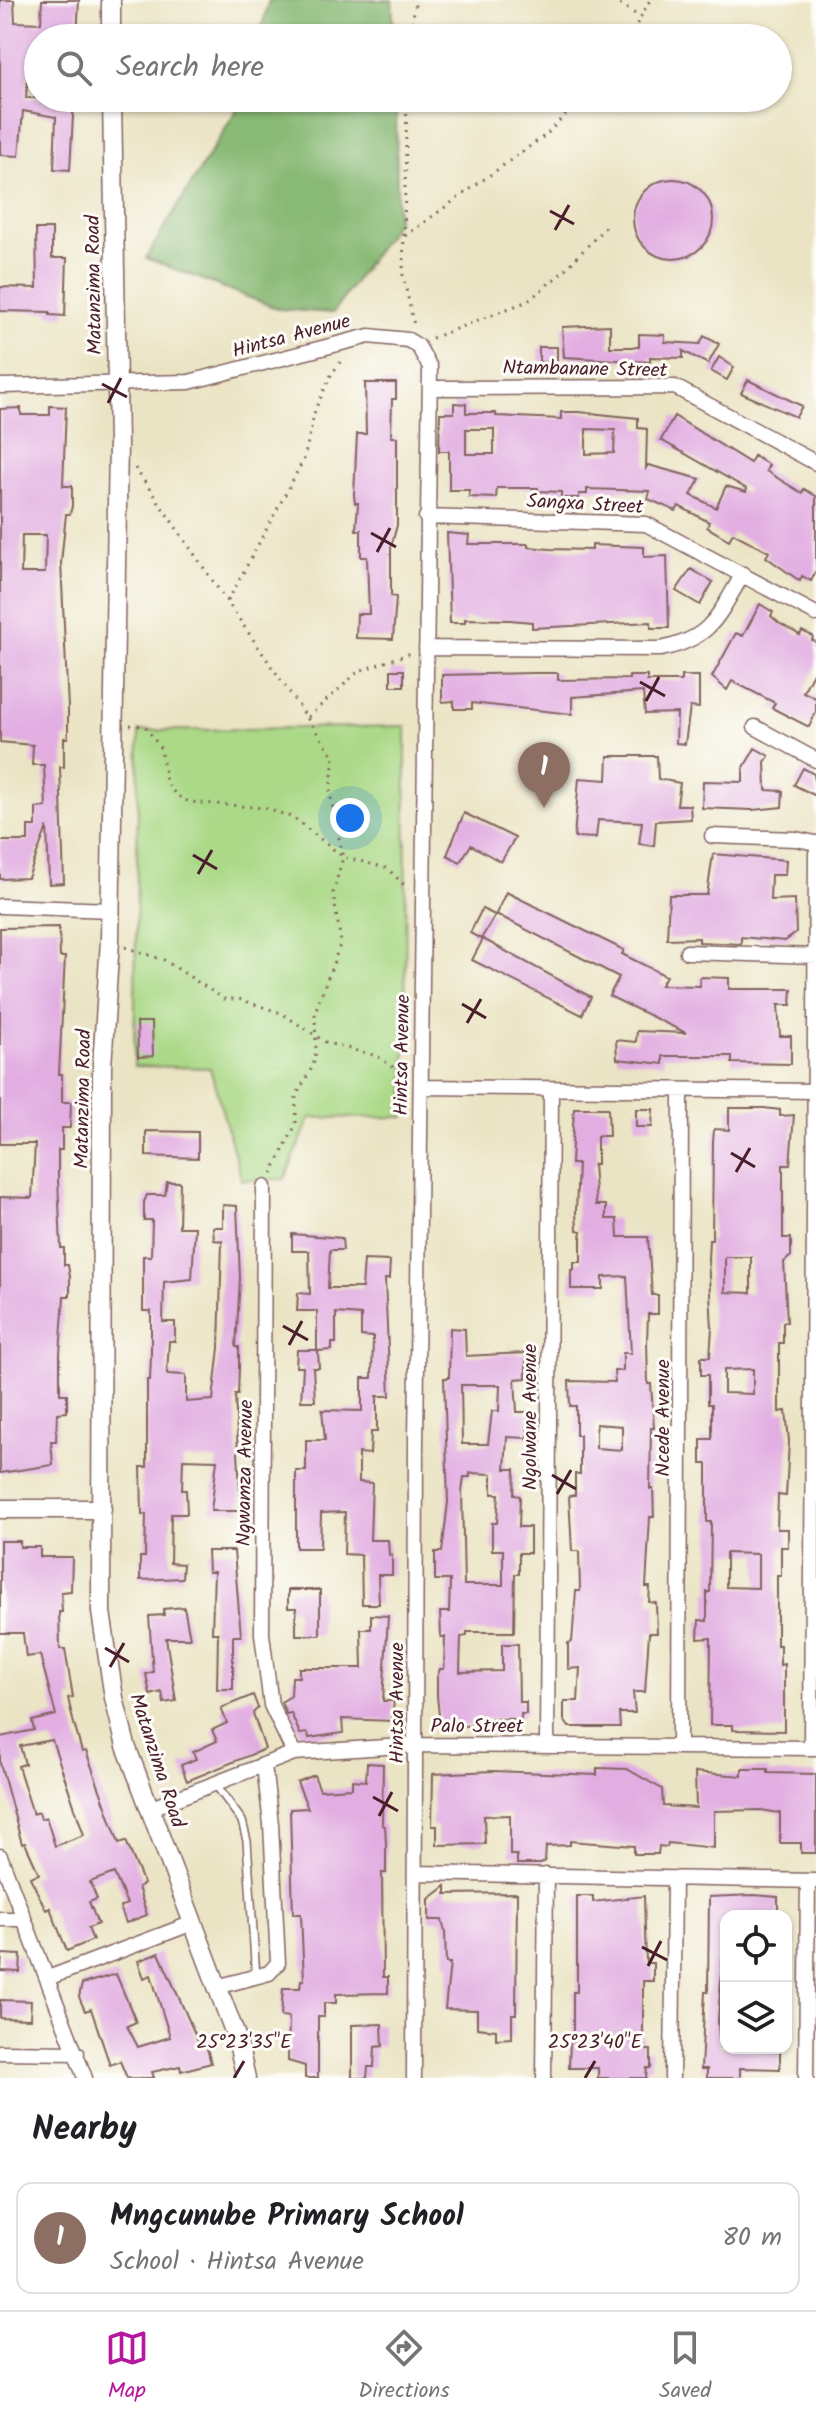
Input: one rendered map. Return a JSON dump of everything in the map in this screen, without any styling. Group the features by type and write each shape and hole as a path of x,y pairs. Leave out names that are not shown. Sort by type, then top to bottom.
{"street":[{"path":"111,0 111,24"},
{"name":"Matanzima Road","path":"112,112 117,386 111,910 102,1067 100,1590 109,1669 126,1746 217,1987 246,2078"},
{"name":"Hintsa Avenue","path":"0,386 117,386 189,382 361,337 401,337 418,346 430,367 432,388 426,517 414,2078"},
{"name":"Ntambanane Street","path":"432,388 675,387 816,463"},
{"name":"Sangxa Street","path":"426,517 646,524 816,614"},
{"path":"426,648 661,649 690,642 710,627 743,574"},
{"path":"755,727 816,760"},
{"path":"712,836 816,843"},
{"path":"813,1748 816,853"},
{"path":"0,906 111,910"},
{"path":"687,952 815,956"},
{"path":"421,1087 814,1091"},
{"name":"Ngolwane Avenue","path":"547,1745 551,1089"},
{"name":"Ncede Avenue","path":"679,1746 681,1091"},
{"name":"Ngwamza Avenue","path":"264,1187 262,1634 271,1705 294,1753"},
{"path":"0,1509 102,1509"},
{"name":"Palo Street","path":"149,1809 294,1753 416,1745 813,1748"},
{"path":"217,1987 275,1969 279,1958 264,1766"},
{"path":"0,1856 85,2078"},
{"path":"417,1873 812,1881 806,2078"},
{"path":"544,2078 546,1875"},
{"path":"672,2078 674,1878"},
{"path":"0,1919 23,1919"},
{"path":"48,1978 193,1923"},
{"path":"0,2052 77,2053"}],"lane":[{"path":"216,1785 242,1821 247,1841 256,1977"}],"path":[{"path":"412,24 416,0"},
{"path":"613,0 641,18"},
{"path":"637,24 650,0"},
{"path":"407,112 403,275 418,346 528,301 564,271 608,224"},
{"path":"404,237 547,134 568,112"},
{"path":"228,601 304,459 315,410 332,373 361,337"},
{"path":"135,467 334,757 330,793 343,857 333,893 341,942 315,1012 316,1052 313,1066 296,1096 296,1124 264,1187"},
{"path":"308,717 359,671 426,648"},
{"path":"145,726 161,749 166,782 176,795 189,802 266,808 294,818 343,857 387,868 423,908"},
{"path":"110,940 164,960 224,999 239,999 281,1013 327,1043 377,1056 421,1087"}],"green space":[{"path":"269,0 392,0 393,24 263,24"},
{"path":"235,112 396,112 397,221 333,313 279,309 146,258"},
{"path":"406,726 405,1117 310,1118 285,1179 242,1180 210,1068 134,1066 139,731"}],"building":[{"path":"0,0 14,0 15,22 41,23 42,0 79,0 78,24 24,24 24,111 19,156 0,155"},
{"path":"28,112 73,112 70,170 54,169 56,117"},
{"path":"673,179 688,182 701,191 710,204 713,219 710,234 701,247 688,256 673,259 658,256 645,247 636,234 633,219 636,204 645,191 658,182"},
{"path":"36,229 52,229 52,258 67,258 65,316 50,315 50,312 0,311 0,287 37,288"},
{"path":"610,325 610,347 639,347 639,334 665,335 665,342 700,344 704,336 719,344 708,364 683,351 683,358 650,357 650,362 564,357 562,327"},
{"path":"539,347 557,347 557,362 539,362"},
{"path":"719,357 734,367 727,380 711,371"},
{"path":"748,380 802,406 796,417 741,393"},
{"path":"365,383 396,383 396,399 392,399 391,437 397,437 397,525 391,547 391,596 396,597 393,639 356,638 357,614 369,614 367,557 361,557 361,530 356,530 358,503 355,503 354,495 357,434 366,434"},
{"path":"454,403 466,404 466,413 496,413 496,416 561,419 561,412 579,412 638,418 638,428 647,429 646,468 648,465 700,479 691,495 716,508 726,486 746,492 747,489 661,440 674,416 750,463 754,456 769,465 766,471 802,493 804,489 816,496 816,571 811,581 802,576 800,581 766,557 769,552 733,533 729,540 707,527 709,522 679,506 676,511 648,499 650,491 587,489 587,494 579,494 579,498 561,498 561,492 538,491 538,488 497,488 496,498 469,497 469,490 449,490 449,451 439,451 440,413 454,413","holes":["466,429 494,429 494,454 466,454","586,429 615,430 614,453 586,454"]},
{"path":"50,406 66,407 63,486 72,486 72,506 70,514 66,514 61,563 68,708 68,738 64,738 64,767 60,767 64,883 49,884 47,827 28,878 0,879 0,841 28,841 28,826 36,826 36,808 46,807 44,765 32,765 33,745 0,742 0,409 21,408 21,415 50,415","holes":["22,535 46,535 45,573 21,573"]},
{"path":"447,533 469,535 468,544 528,544 528,547 592,550 592,545 644,547 644,557 667,556 669,628 651,628 651,622 532,628 532,622 510,620 465,619 465,623 450,623"},
{"path":"691,569 713,582 700,605 676,591"},
{"path":"760,604 773,612 771,616 779,623 800,635 802,631 813,636 812,640 816,642 816,667 803,692 816,698 816,712 809,727 772,708 775,703 732,681 727,690 712,677 736,633 743,636"},
{"path":"391,670 404,670 404,686 391,686"},
{"path":"558,673 558,680 647,676 647,681 681,681 681,676 699,676 699,708 690,707 685,744 676,743 677,713 645,714 643,692 572,697 572,714 472,703 472,709 454,709 454,701 442,702 442,675"},
{"path":"755,748 769,756 765,762 766,790 783,791 782,807 752,810 702,808 703,781 743,782 743,769"},
{"path":"608,756 657,756 658,779 680,783 677,805 690,805 691,819 656,821 654,846 639,844 642,822 598,820 596,838 574,837 579,778 607,780"},
{"path":"803,768 814,774 816,796 794,785"},
{"path":"464,813 515,838 501,862 471,845 460,862 447,855"},
{"path":"713,854 786,860 785,875 771,875 770,900 795,899 796,933 785,941 741,937 741,944 699,942 699,938 667,939 669,895 707,895"},
{"path":"506,892 624,950 622,954 666,976 661,985 700,986 700,977 729,978 729,989 792,989 791,1005 778,1005 780,1036 791,1036 791,1064 732,1063 732,1056 663,1056 663,1064 617,1059 616,1040 636,1042 637,1031 686,1033 609,996 619,977 496,914"},
{"path":"482,909 495,915 481,939 470,933"},
{"path":"59,927 60,957 65,957 59,1074 62,1074 62,1102 71,1102 70,1128 62,1128 62,1150 58,1150 61,1248 64,1248 64,1265 68,1265 70,1277 70,1296 64,1296 60,1354 60,1394 67,1394 67,1412 57,1413 56,1441 51,1441 53,1465 0,1473 0,1197 32,1198 35,1144 0,1144 0,928"},
{"path":"483,939 591,997 582,1015 472,960"},
{"path":"137,1022 152,1022 153,1056 138,1057"},
{"path":"574,1108 608,1108 609,1136 597,1136 597,1164 593,1164 596,1205 606,1205 606,1219 617,1219 618,1237 648,1237 652,1295 658,1295 658,1314 648,1314 648,1384 651,1384 654,1428 651,1428 650,1489 653,1489 654,1517 650,1517 646,1587 650,1587 649,1602 656,1603 657,1633 649,1633 645,1692 633,1692 635,1713 619,1713 620,1727 569,1727 564,1720 564,1701 578,1701 580,1668 568,1669 568,1643 572,1642 576,1591 580,1591 579,1551 572,1551 569,1496 575,1495 575,1474 580,1474 580,1435 576,1435 576,1406 570,1406 569,1381 615,1382 614,1371 623,1371 623,1353 631,1353 627,1276 603,1277 603,1289 571,1289 571,1270 574,1270 574,1262 581,1262 581,1231 577,1230 576,1212 578,1164 571,1164","holes":["596,1424 622,1426 622,1450 596,1448"]},
{"path":"729,1108 764,1108 780,1110 780,1116 794,1115 790,1165 783,1165 783,1238 791,1238 791,1256 784,1262 787,1322 783,1322 783,1343 779,1343 779,1412 786,1411 789,1441 786,1496 778,1495 777,1529 788,1529 788,1547 781,1547 781,1576 777,1576 777,1645 780,1645 780,1665 784,1664 784,1731 733,1730 733,1725 710,1725 711,1638 698,1639 699,1620 707,1621 707,1592 710,1592 711,1522 707,1522 707,1464 701,1464 701,1439 712,1439 712,1404 708,1404 708,1375 701,1375 701,1357 710,1357 712,1328 708,1259 709,1240 712,1240 713,1142 714,1129 729,1130","holes":["725,1257 751,1257 751,1293 725,1292","753,1369 753,1394 724,1393 724,1370","726,1553 758,1554 758,1588 726,1587"]},
{"path":"636,1109 653,1109 652,1127 636,1127"},
{"path":"146,1131 198,1132 198,1158 146,1156"},
{"path":"167,1182 180,1182 179,1227 195,1227 192,1279 164,1282 163,1322 175,1322 175,1341 169,1341 167,1374 186,1375 186,1402 213,1400 219,1348 222,1241 214,1240 213,1227 223,1227 223,1205 237,1206 240,1278 236,1347 239,1347 238,1394 235,1394 241,1511 211,1511 217,1460 183,1459 182,1490 186,1490 187,1514 171,1514 170,1563 183,1564 182,1578 140,1580 140,1557 145,1557 146,1514 142,1515 141,1467 147,1467 147,1380 150,1380 151,1356 151,1311 143,1311 143,1256 151,1256 152,1220 144,1220 144,1202 147,1195 165,1195"},
{"path":"292,1234 342,1238 343,1250 330,1250 328,1288 362,1288 364,1260 390,1261 389,1279 385,1279 390,1396 377,1396 377,1432 371,1432 370,1454 359,1453 359,1482 372,1483 370,1540 388,1540 389,1555 392,1555 392,1575 378,1575 379,1604 362,1604 361,1555 344,1554 345,1512 321,1513 320,1548 296,1548 296,1471 306,1471 306,1440 325,1440 322,1410 362,1411 362,1378 372,1378 373,1337 361,1336 361,1315 336,1313 336,1343 332,1343 332,1350 318,1351 319,1368 313,1368 315,1401 301,1401 303,1367 296,1367 297,1350 317,1350 317,1311 297,1311 298,1293 310,1294 309,1251 292,1251"},
{"path":"450,1328 465,1329 466,1356 526,1353 526,1378 515,1379 517,1412 528,1412 527,1438 507,1437 505,1469 515,1469 514,1495 520,1496 519,1527 530,1527 530,1553 519,1553 519,1574 515,1574 514,1632 467,1632 467,1636 461,1637 460,1672 502,1671 502,1644 518,1644 519,1702 526,1702 526,1714 521,1714 521,1719 472,1719 471,1726 440,1725 437,1696 437,1677 440,1669 444,1669 445,1637 441,1637 440,1612 449,1612 450,1580 435,1580 435,1552 442,1552 448,1502 444,1378 449,1378","holes":["461,1385 500,1385 499,1411 492,1411 488,1444 462,1444","470,1473 492,1474 492,1494 499,1494 497,1523 492,1523 492,1550 503,1550 503,1585 464,1585 462,1492 464,1477 470,1477"]},
{"path":"0,1541 20,1541 20,1547 40,1547 40,1557 72,1557 71,1591 61,1592 62,1612 59,1612 60,1649 65,1649 73,1697 68,1698 82,1752 86,1751 119,1843 126,1841 144,1884 138,1887 147,1915 126,1923 120,1907 127,1904 114,1873 90,1882 97,1899 89,1902 98,1924 88,1928 93,1940 67,1951 50,1908 46,1910 30,1877 39,1874 25,1843 22,1844 0,1763 0,1737 34,1730 32,1721 56,1715 40,1655 26,1657 23,1633 0,1633","holes":["52,1740 84,1835 55,1846 46,1817 41,1819 39,1812 33,1814 18,1766 25,1764 20,1746"]},
{"path":"207,1551 234,1551 241,1636 233,1636 233,1689 217,1689 218,1633 212,1633 214,1572 208,1572"},
{"path":"288,1590 320,1590 320,1635 296,1635 296,1608 288,1608"},
{"path":"184,1607 190,1638 166,1638 176,1701 164,1703 162,1692 150,1695 146,1674 153,1672 149,1616 164,1615 163,1609"},
{"path":"371,1615 388,1616 383,1701 394,1701 392,1721 342,1719 343,1733 309,1738 308,1733 300,1734 291,1713 286,1714 281,1702 291,1696 292,1677 299,1677 299,1668 362,1668 361,1629 371,1629"},
{"path":"253,1695 258,1708 253,1713 265,1749 187,1781 181,1765 196,1759 193,1752 217,1741 212,1730 227,1723 221,1708"},
{"path":"367,1763 383,1764 382,1825 385,1826 386,1873 382,1873 383,1977 388,1977 388,1993 336,1994 336,2003 324,2003 324,2017 318,2017 318,2078 305,2078 305,2066 288,2061 289,2017 281,2016 283,1988 300,1988 301,1980 304,1980 301,1914 293,1914 290,1809 308,1808 297,1782 314,1775 320,1790 352,1788 352,1780 366,1781"},
{"path":"597,1768 627,1769 662,1789 663,1806 696,1808 695,1772 742,1776 742,1769 768,1769 768,1773 816,1774 816,1853 801,1853 801,1843 780,1843 780,1813 761,1810 714,1811 714,1848 668,1843 667,1847 659,1846 658,1854 634,1854 634,1846 570,1841 570,1845 546,1846 545,1861 541,1864 517,1864 517,1855 510,1855 510,1815 484,1816 485,1844 437,1845 437,1826 432,1826 433,1774 492,1771 597,1775"},
{"path":"446,1886 446,1894 517,1893 516,2014 512,2014 512,2038 496,2039 496,2030 477,2028 477,2010 445,2009 450,1963 446,1963 442,1920 429,1920 429,1899"},
{"path":"577,1896 593,1896 593,1902 644,1896 646,1963 653,1963 653,1981 643,1981 643,2050 651,2050 651,2068 647,2068 646,2078 598,2078 598,2068 569,2068 570,2042 573,2042 573,1992 577,1992"},
{"path":"709,1897 778,1897 778,1910 720,1910 718,2021 720,2054 780,2054 780,2069 740,2068 740,2078 707,2078 707,2069 701,2069 705,1992 708,1992"},
{"path":"159,1953 199,2043 205,2041 211,2063 181,2071 180,2066 152,2072 154,2078 127,2078 120,2061 110,2065 91,2009 85,2011 79,1997 82,1984 116,1974 136,2022 127,2026 138,2047 170,2037 151,1975 144,1978 138,1961"},
{"path":"2,1954 21,1955 20,1972 1,1971"},
{"path":"0,2000 31,2001 30,2019 0,2018"},
{"path":"382,2024 383,2046 375,2047 374,2067 368,2067 367,2078 352,2078 352,2025"}],"place":[{"name":"Mngcunube Primary School","path":"544,808"}]}
